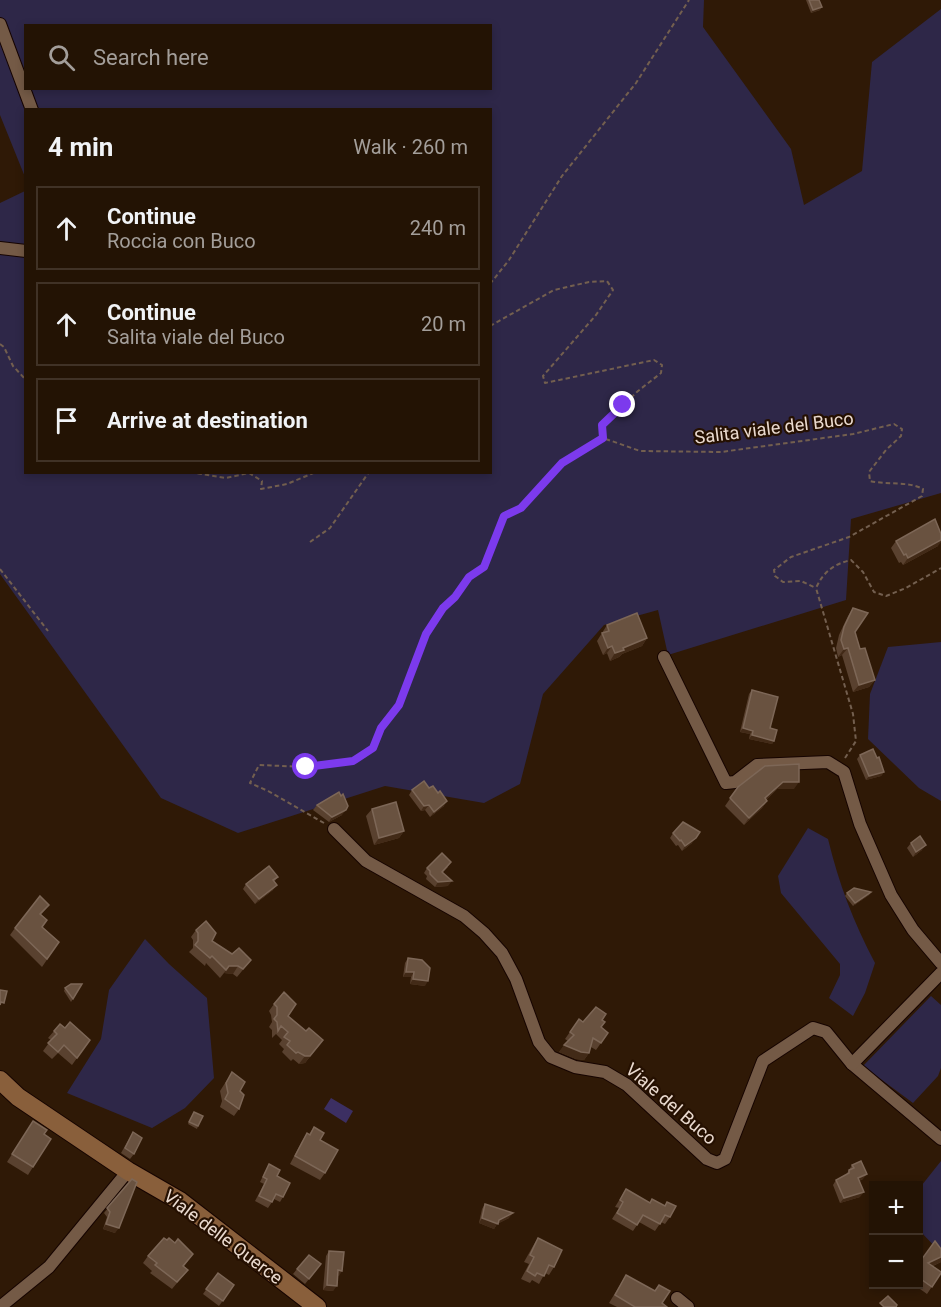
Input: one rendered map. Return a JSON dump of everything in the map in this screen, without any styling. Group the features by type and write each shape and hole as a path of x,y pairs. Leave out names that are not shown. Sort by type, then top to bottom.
{"street":[{"path":"0,24 24,88"},
{"path":"25,90 31,108"},
{"path":"0,248 24,251"},
{"path":"664,657 726,783 735,782 757,765 828,762 844,772 860,824 891,895 913,930 941,963"},
{"name":"Viale del Buco","path":"334,830 366,861 464,916 484,933 502,952 516,978 539,1042 551,1057 574,1067 605,1072 627,1085 707,1159 717,1163 725,1159 763,1061 813,1028 826,1032 852,1064 941,1139"},
{"path":"852,1064 941,973"},
{"name":"Viale delle Querce","path":"0,1080 18,1097 128,1171 180,1201 317,1307"},
{"path":"0,1307 49,1267 128,1171"},
{"path":"677,1298 688,1307"}],"path":[{"path":"492,281 509,260 562,176 636,83 689,0"},
{"path":"334,830 268,791 250,783 259,765 306,767 353,761 373,748 381,728 399,705 426,634 443,608 455,597 469,577 484,567 504,516 521,508 562,463 603,438 602,425 661,373 662,364 654,360 545,383 543,376 596,315 613,290 607,281 589,282 554,290 492,325"},
{"path":"0,344 13,366 24,378"},
{"name":"Salita viale del Buco","path":"603,438 640,451 721,452 853,434 894,424 902,429 901,436 886,450 869,472 870,481 917,486 924,489 922,496 849,537 791,557 774,570 775,576 783,582 801,581 816,588"},
{"path":"202,474 226,478 244,474"},
{"path":"251,474 262,481 261,489 287,484 311,474"},
{"path":"310,542 330,528 368,474"},
{"path":"838,768 856,741 853,714 816,588 821,576 837,563 851,560 863,572 874,592 886,596 906,588 941,568"},
{"path":"0,569 48,631"}],"shaded area":[{"path":"0,0 704,0 703,27 791,149 804,205 862,171 872,62 941,9 941,493 851,519 846,600 668,655 658,610 604,625 543,694 520,784 484,803 385,786 238,833 161,798 0,574 0,203 24,191 24,474 492,474 492,108 24,108 24,175 0,115"},
{"path":"941,642 941,801 919,788 868,739 870,694 888,647"},
{"path":"808,828 828,839 847,902 875,963 865,993 853,1016 829,998 840,975 840,964 781,893 778,876"},
{"path":"145,939 207,998 214,1078 185,1108 152,1128 67,1093 101,1039 109,990"},
{"path":"931,996 941,1005 941,1068 938,1076 913,1103 863,1066"},
{"path":"331,1098 353,1111 346,1123 324,1109"},
{"path":"941,1161 941,1253 923,1234 923,1184"}],"building":[{"path":"809,0 819,0 822,7 813,10"},
{"path":"935,519 941,540 908,558 906,554 904,555 896,541"},
{"path":"853,608 868,613 855,632 860,649 865,648 875,680 859,685 848,648 844,649 841,640"},
{"path":"637,613 647,638 615,653 612,646 608,648 602,633 609,631 607,625"},
{"path":"752,690 778,697 770,728 777,730 774,741 752,735 753,731 743,728"},
{"path":"873,749 877,758 879,757 884,772 869,776 860,755"},
{"path":"799,764 799,782 783,782 765,798 767,801 749,818 730,798 738,787 765,766"},
{"path":"424,781 429,788 433,786 438,793 440,791 447,801 434,812 429,805 424,806 412,790"},
{"path":"339,792 341,796 343,794 348,806 346,810 332,817 317,805"},
{"path":"396,802 404,831 379,838 372,809"},
{"path":"683,822 700,832 685,846 673,833"},
{"path":"920,836 926,845 916,852 911,843"},
{"path":"442,853 451,862 442,872 452,881 438,882 427,868"},
{"path":"269,866 278,877 273,880 277,885 259,899 246,884"},
{"path":"854,888 871,892 855,903 847,893"},
{"path":"40,896 49,905 40,914 47,920 42,927 59,942 47,959 15,928"},
{"path":"206,921 216,933 212,941 232,954 239,948 251,960 243,969 238,966 229,966 226,970 212,956 210,958 195,945 198,941 196,930"},
{"path":"408,958 422,960 430,968 428,981 413,979 414,972 406,972"},
{"path":"71,984 82,984 73,999 65,988"},
{"path":"0,990 7,991 4,1003 1,1002 0,1005"},
{"path":"284,992 296,1004 288,1016 306,1031 309,1028 323,1040 310,1056 296,1053 287,1045 290,1041 284,1037 288,1032 281,1026 278,1031 277,1022 274,1019 277,1015 277,1007 274,1004"},
{"path":"596,1007 606,1014 602,1020 605,1022 601,1027 608,1033 601,1043 593,1038 589,1053 564,1045 574,1035 570,1032 579,1019 583,1022"},
{"path":"70,1022 90,1040 77,1058 64,1045 58,1052 48,1043 57,1034 54,1031 60,1024 65,1028"},
{"path":"232,1072 245,1082 240,1091 244,1095 239,1109 225,1099 228,1093 226,1083"},
{"path":"194,1112 203,1116 198,1126 189,1122"},
{"path":"33,1121 47,1130 44,1134 51,1139 33,1167 12,1154"},
{"path":"314,1127 324,1133 320,1140 338,1150 325,1173 295,1156 307,1133 310,1135"},
{"path":"133,1132 142,1138 134,1154 125,1148"},
{"path":"861,1161 867,1174 858,1178 864,1192 844,1198 836,1180 849,1173 849,1170 854,1168 852,1165"},
{"path":"269,1164 280,1170 277,1176 290,1183 283,1197 276,1194 272,1202 259,1196 267,1179 263,1177"},
{"path":"132,1179 137,1182 119,1228 106,1224 110,1212 107,1208"},
{"path":"626,1189 650,1203 652,1199 665,1206 667,1202 676,1206 670,1217 665,1215 660,1224 643,1215 637,1225 617,1213"},
{"path":"485,1204 513,1213 499,1220 498,1224 482,1218"},
{"path":"164,1238 167,1240 169,1238 175,1243 178,1239 193,1254 183,1266 188,1270 177,1282 155,1265 157,1263 148,1256"},
{"path":"538,1238 562,1250 554,1267 549,1265 544,1276 537,1273 535,1276 527,1271 534,1257 530,1255"},
{"path":"935,1241 941,1249 941,1257 928,1263 941,1273 932,1287 923,1281 923,1258"},
{"path":"329,1251 344,1252 342,1271 338,1270 337,1286 327,1285"},
{"path":"309,1255 321,1264 309,1279 297,1269"},
{"path":"218,1273 234,1285 223,1301 206,1289"},
{"path":"626,1275 655,1291 659,1285 670,1291 662,1303 667,1307 635,1307 615,1295"},
{"path":"888,1296 897,1305 896,1307 884,1307 880,1303"}],"route":[{"path":"306,767 353,761 373,748 381,728 399,705 426,634 443,608 455,597 469,577 484,567 504,516 521,508 562,463 603,438 602,425 623,405"}]}
